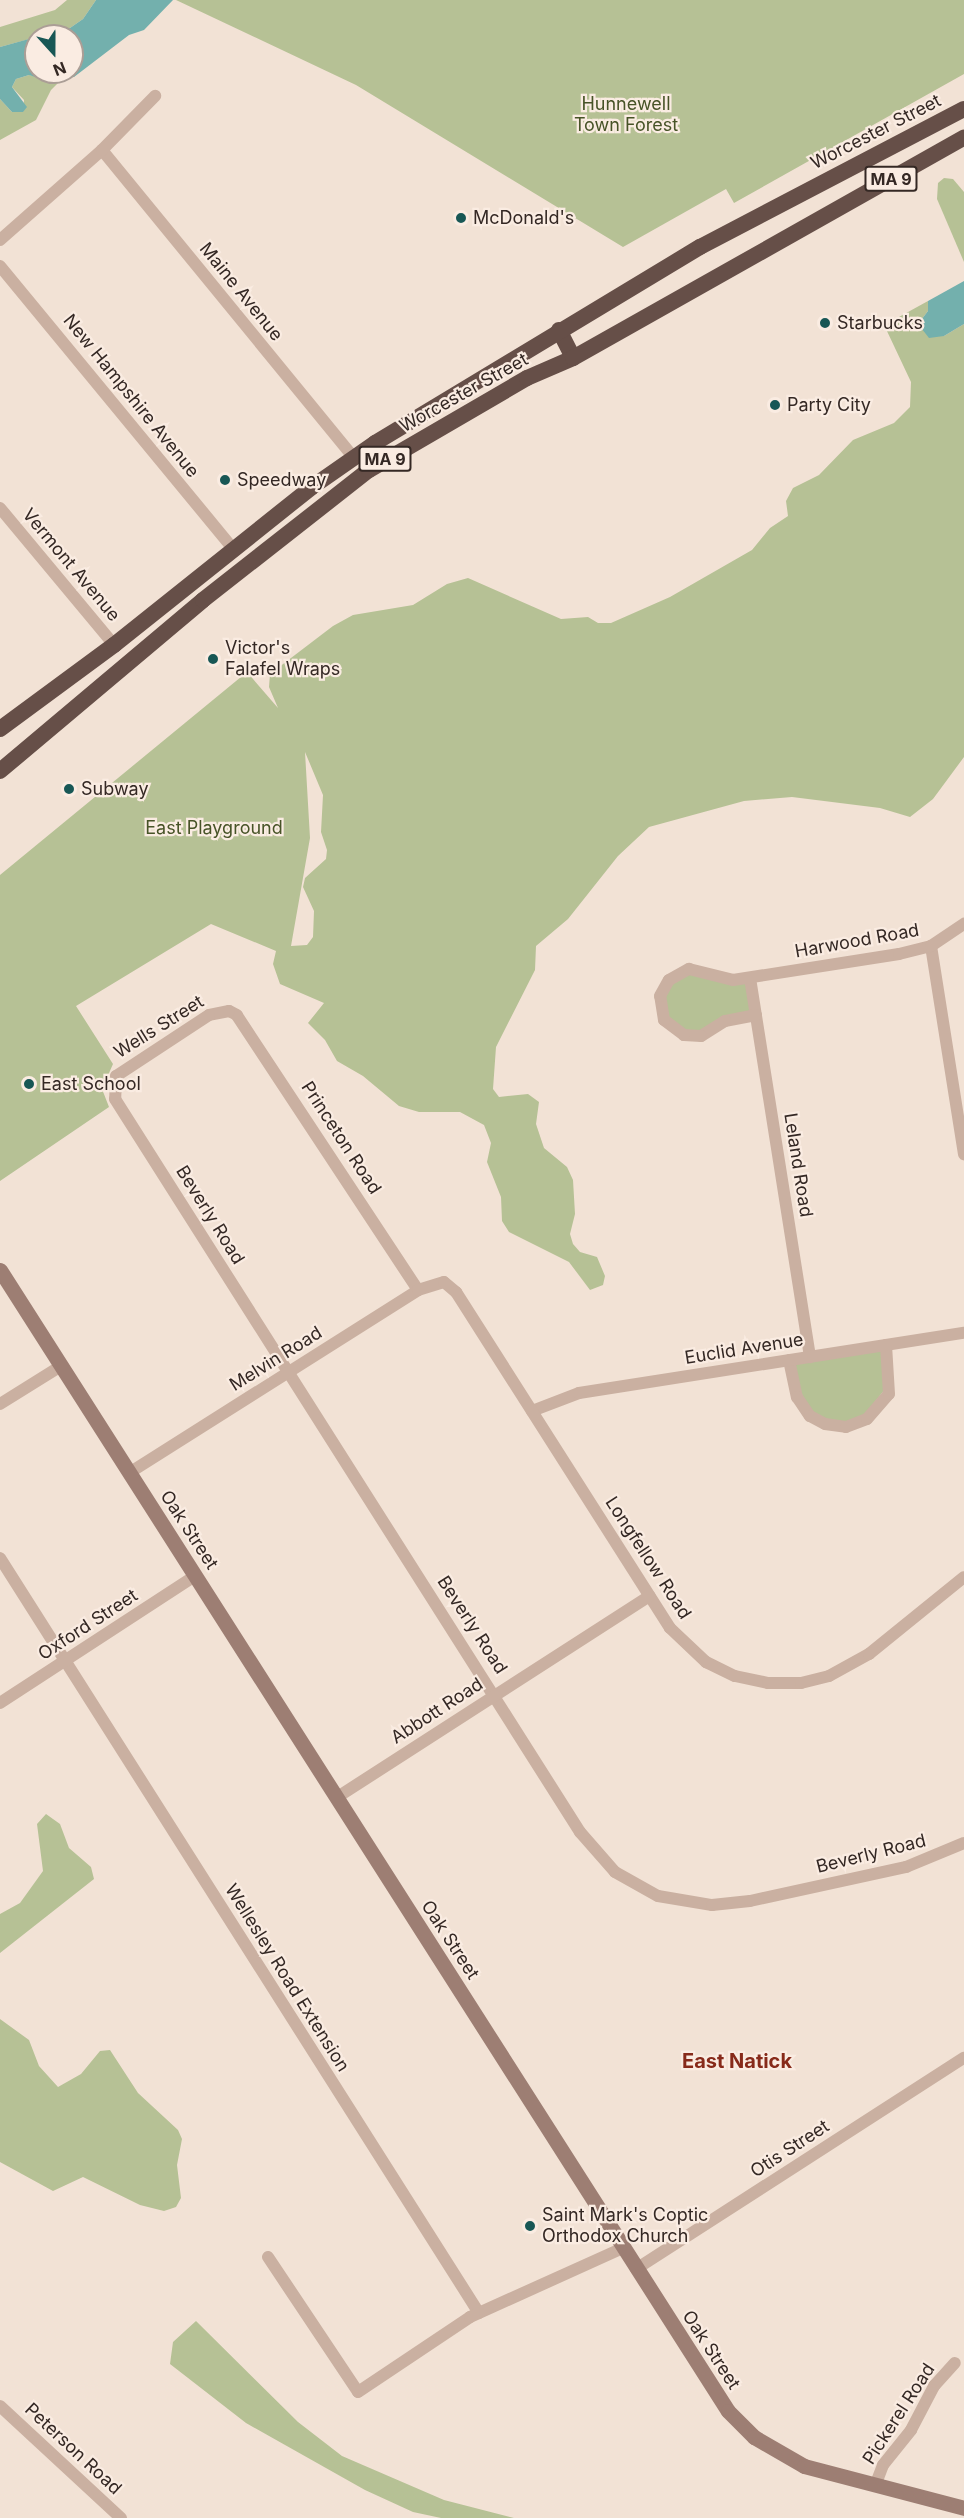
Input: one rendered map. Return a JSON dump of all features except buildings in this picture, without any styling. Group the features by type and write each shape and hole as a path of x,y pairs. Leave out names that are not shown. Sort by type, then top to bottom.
{"highway":[{"name":"Worcester Street","path":"0,729 114,645 353,457 559,330 707,243 964,109"},
{"name":"Worcester Street","path":"0,771 203,600 349,484 434,430 527,378 573,358 964,138"},
{"path":"559,330 573,358"}],"main road":[{"name":"Oak Street","path":"0,1270 717,2396 741,2426 796,2462 875,2486 964,2508"}],"street":[{"path":"0,240 102,150 155,96"},
{"name":"Maine Avenue","path":"102,150 353,457"},
{"name":"New Hampshire Avenue","path":"0,266 234,550"},
{"name":"Vermont Avenue","path":"0,508 114,645"},
{"name":"Harwood Road","path":"756,1015 725,1021 710,1032 692,1037 669,1026 661,1011 662,991 681,971 702,970 724,980 750,978 931,946 964,924"},
{"path":"931,946 964,1154"},
{"name":"Leland Road","path":"750,978 810,1357"},
{"name":"Wells Street","path":"113,1083 121,1071 184,1030 209,1015 229,1011"},
{"name":"Princeton Road","path":"229,1011 244,1021 418,1290"},
{"name":"Beverly Road","path":"113,1083 115,1100 591,1848 621,1877 658,1896 693,1904 750,1901 906,1866 964,1843"},
{"name":"Melvin Road","path":"129,1473 418,1290 444,1282"},
{"name":"Longfellow Road","path":"444,1282 456,1292 670,1628 706,1662 751,1681 784,1684 816,1681 857,1662 964,1577"},
{"name":"Euclid Avenue","path":"532,1411 579,1393 964,1333"},
{"path":"789,1360 797,1397 810,1416 825,1424 846,1427 867,1419 889,1394 886,1345"},
{"path":"0,1404 61,1366"},
{"name":"Wellesley Road Extension","path":"0,1558 478,2313"},
{"name":"Oxford Street","path":"0,1703 195,1576"},
{"name":"Abbott Road","path":"336,1798 649,1596"},
{"name":"Otis Street","path":"636,2269 964,2058"},
{"path":"268,2257 358,2392 478,2313 623,2248"},
{"name":"Pickerel Road","path":"875,2486 884,2465 911,2430 934,2386 955,2363"},
{"name":"Peterson Road","path":"0,2406 121,2518"}],"green space":[{"path":"67,0 96,0 83,19 76,24 24,24 24,40 0,47 0,27 55,10"},
{"name":"Hunnewell Town Forest","path":"176,0 964,0 964,74 734,203 726,189 623,247 356,85"},
{"path":"24,77 24,84 57,84 51,90 36,120 0,140 0,99 12,112 23,112 24,100 12,87 16,79"},
{"path":"944,178 953,179 964,192 964,262 937,199 938,183"},
{"name":"East Playground","path":"928,301 928,311 918,324 944,336 964,324 964,757 933,799 910,817 880,808 792,797 744,801 649,827 618,856 568,919 536,946 535,970 496,1047 493,1089 499,1097 528,1094 539,1102 536,1124 544,1148 567,1167 573,1180 575,1214 570,1234 573,1244 580,1252 597,1257 605,1276 603,1285 590,1290 569,1262 509,1232 502,1221 501,1197 487,1162 491,1143 484,1125 460,1112 419,1112 399,1106 363,1076 337,1061 325,1040 308,1023 324,1003 280,984 273,964 276,951 211,924 76,1006 113,1064 102,1089 109,1107 0,1181 0,875 247,672 278,708 269,687 270,674 333,626 353,615 413,605 447,584 468,578 561,619 588,617 598,623 611,623 670,597 752,550 770,528 788,516 786,501 793,488 819,475 853,440 894,423 910,407 911,382 886,329 888,323","holes":["305,752 323,795 321,832 327,850 326,859 305,878 303,887 314,911 313,937 307,945 291,946 310,838"]},
{"path":"681,971 750,978 756,1015 710,1032 676,1032 660,1003"},
{"path":"886,1345 890,1383 857,1424 810,1416 789,1360"},
{"path":"46,1814 60,1824 69,1848 91,1867 94,1879 0,1953 0,1914 20,1903 43,1871 37,1824"},
{"path":"0,2019 29,2040 39,2066 58,2087 81,2074 100,2051 110,2050 138,2093 178,2130 182,2139 177,2165 181,2198 176,2207 164,2211 140,2205 83,2177 53,2191 0,2162"},
{"path":"196,2321 298,2422 342,2456 444,2500 514,2518 441,2518 413,2512 365,2490 246,2423 170,2364 173,2342"}],"water":[{"path":"96,0 173,0 144,30 129,35 84,69 84,24 76,24 83,19"},
{"path":"24,40 24,77 16,79 12,87 27,107 23,112 12,112 0,99 0,47"},
{"path":"964,281 964,324 944,336 929,338 918,324 928,311 928,301"}],"place":[{"name":"McDonald's","path":"461,218"},
{"name":"Starbucks","path":"825,323"},
{"name":"Party City","path":"775,405"},
{"name":"Speedway","path":"225,480"},
{"name":"Victor's Falafel Wraps","path":"213,659"},
{"name":"Subway","path":"69,789"},
{"name":"East School","path":"29,1084"},
{"name":"Saint Mark's Coptic Orthodox Church","path":"530,2226"}],"district":[{"name":"East Natick","path":"737,2061"}]}
